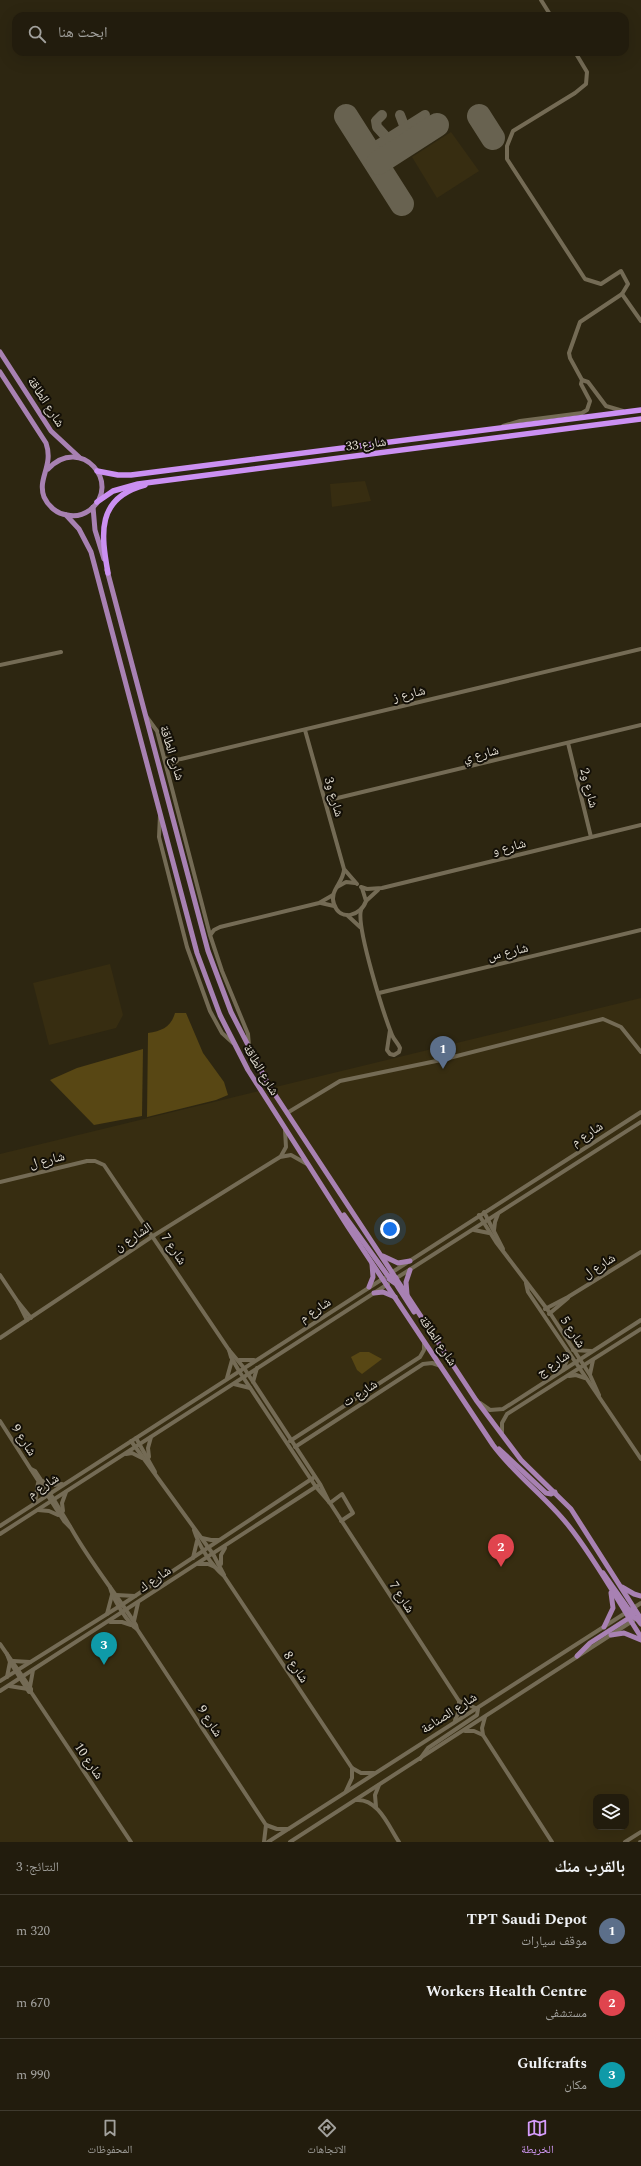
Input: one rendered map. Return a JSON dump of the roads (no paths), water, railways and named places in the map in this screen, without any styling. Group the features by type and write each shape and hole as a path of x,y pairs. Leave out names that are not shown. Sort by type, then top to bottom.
{"highway":[{"name":"شارع 33","path":"97,471 118,475 131,475 641,410"},
{"name":"شارع 33","path":"97,502 113,491 125,486 641,420"},
{"path":"108,573 102,534 104,523 115,502 127,493 142,486 164,481"}],"main road":[{"name":"شارع الطاقة","path":"0,352 51,431 79,458"},
{"name":"شارع الطاقة","path":"0,372 46,443 49,456 48,469"},
{"path":"65,457 79,458 90,462 97,471 102,490 97,502 83,514 66,515 52,509 44,497 42,482 48,469 53,463 65,457"},
{"name":"شارع الطاقة","path":"93,507 96,530 208,950 231,1012 250,1051 287,1113 379,1252 388,1276 387,1284 493,1445 514,1471 567,1524 610,1588 634,1615"},
{"name":"شارع الطاقة","path":"66,515 79,529 91,552 197,953 207,984 233,1043 285,1130 337,1207 371,1261 394,1280 407,1294 430,1331 503,1438 521,1460 555,1492 583,1527 619,1584 634,1615 641,1639"},
{"path":"337,1207 349,1221 388,1276 394,1280 430,1331"},
{"path":"379,1252 392,1262 410,1261"},
{"path":"369,1287 373,1277 371,1261"},
{"path":"407,1294 406,1282 410,1270"},
{"path":"374,1293 388,1293 396,1298"},
{"path":"493,1445 546,1493 551,1494 555,1492"},
{"path":"595,1565 606,1576 641,1624"},
{"path":"619,1584 628,1591 641,1596"},
{"path":"604,1627 613,1608 610,1588"},
{"path":"577,1656 590,1643 634,1615 641,1607"},
{"path":"612,1635 624,1634 641,1639"}],"street":[{"path":"541,0 548,12"},
{"path":"500,428 515,422 585,412 589,407 590,401 581,384 582,380 569,353 578,325 583,319 622,294 628,284 621,271 601,284 590,282 582,275 507,159 507,146 514,131 575,93 586,84 587,72 577,56"},
{"path":"622,294 641,321"},
{"path":"582,380 588,382 606,406 627,412"},
{"name":"شارع ز","path":"164,758 171,760 181,759 641,649"},
{"path":"0,665 61,652"},
{"name":"شارع الطاقة","path":"146,716 157,731 210,935 227,986 248,1034 250,1051"},
{"name":"شارع ي","path":"325,801 641,725"},
{"name":"شارع و3","path":"305,730 344,870 356,884"},
{"name":"شارع و2","path":"568,743 590,837"},
{"name":"شارع ز","path":"166,769 170,764 181,759"},
{"name":"شارع و","path":"361,887 367,889 382,888 641,825"},
{"path":"334,906 333,895 342,879 344,870"},
{"path":"337,887 346,882 356,884 361,887 366,896 366,901 359,918 361,930 390,1030 400,1048 396,1055 390,1054 387,1050 390,1030"},
{"name":"شارع و","path":"366,901 373,892 382,888"},
{"path":"319,903 333,895"},
{"path":"210,935 214,930 220,927 319,903 327,903 334,906 342,914 347,915 356,921 361,930"},
{"path":"347,915 352,915 361,910"},
{"path":"208,925 212,927 220,927"},
{"name":"شارع س","path":"379,993 641,930"},
{"path":"287,1113 340,1081 441,1060 603,1019 621,1027 641,1052"},
{"name":"شارع م","path":"0,1526 239,1370 388,1276 479,1215 641,1112"},
{"name":"شارع م","path":"0,1534 639,1123"},
{"path":"280,1157 286,1147 285,1130"},
{"path":"601,1138 606,1144"},
{"path":"280,1157 286,1155 296,1156 310,1166"},
{"name":"الشارع ن","path":"0,1338 153,1236 280,1157"},
{"name":"شارع ل","path":"0,1182 87,1161 98,1162"},
{"name":"شارع 7","path":"98,1162 107,1168 229,1350 244,1368 316,1477 318,1486"},
{"path":"525,1186 530,1193"},
{"name":"شارع 5","path":"484,1212 492,1232"},
{"path":"472,1231 481,1230 492,1232 499,1213"},
{"name":"شارع 5","path":"479,1215 526,1283 550,1313 573,1350 577,1361"},
{"name":"شارع ل","path":"545,1316 568,1298 641,1252"},
{"path":"0,1275 29,1319"},
{"name":"شارع 5","path":"526,1283 528,1292 568,1351 590,1375 599,1395"},
{"name":"شارع ل","path":"542,1311 568,1298"},
{"path":"540,1300 548,1303 556,1303"},
{"path":"556,1308 554,1316 556,1324"},
{"name":"شارع ج","path":"476,1400 485,1407 497,1410 503,1409 641,1320"},
{"name":"شارع ج","path":"503,1438 501,1427 503,1418 581,1366 641,1329"},
{"path":"626,1330 630,1336"},
{"name":"شارع ت","path":"287,1443 420,1357 424,1350 424,1339"},
{"name":"شارع 7","path":"229,1350 232,1360 250,1388 311,1480 318,1486 330,1503 459,1701"},
{"path":"573,1350 591,1351"},
{"path":"563,1370 567,1360 568,1351"},
{"path":"590,1375 593,1359"},
{"path":"226,1379 230,1372 232,1360"},
{"path":"238,1360 256,1360"},
{"name":"شارع ت","path":"291,1450 423,1364 432,1363 442,1368"},
{"name":"شارع 5","path":"581,1366 585,1378 599,1395 641,1459"},
{"path":"253,1382 257,1368"},
{"path":"564,1377 576,1375 585,1378"},
{"path":"232,1384 241,1384 250,1388"},
{"path":"533,1390 537,1395"},
{"path":"357,1397 361,1405"},
{"path":"188,1404 192,1411"},
{"name":"شارع 9","path":"0,1421 266,1825"},
{"name":"شارع 8","path":"150,1460 148,1448 151,1437"},
{"name":"شارع 8","path":"136,1438 150,1460 155,1472"},
{"name":"شارع 8","path":"131,1441 155,1472 194,1530 208,1557 219,1567"},
{"path":"124,1454 132,1454 144,1459"},
{"name":"شارع ك","path":"0,1681 136,1596 316,1477"},
{"path":"34,1504 38,1495 40,1481 54,1485 67,1483"},
{"name":"شارع ك","path":"0,1691 318,1486"},
{"path":"38,1510 49,1511 62,1515 62,1503 67,1492"},
{"path":"330,1503 342,1494 354,1513 341,1521"},
{"path":"192,1558 199,1539 222,1539"},
{"name":"شارع 8","path":"199,1539 209,1548 224,1576 352,1768"},
{"name":"شارع 8","path":"219,1567 221,1555 226,1546"},
{"path":"194,1565 208,1564 219,1567"},
{"path":"106,1614 114,1595 136,1596"},
{"path":"108,1622 133,1623 138,1603"},
{"name":"شارع الصناعة","path":"290,1842 380,1783 486,1717 577,1656 612,1635 634,1615 641,1603"},
{"name":"شارع الصناعة","path":"268,1842 604,1627 634,1615"},
{"name":"شارع 10","path":"0,1644 131,1842"},
{"path":"7,1677 11,1661 30,1662"},
{"path":"7,1687 17,1686 30,1690 33,1670"},
{"path":"420,1759 428,1748 477,1715 479,1711 477,1707 464,1705 459,1701"},
{"path":"455,1721 459,1711 459,1701"},
{"path":"486,1717 483,1724 483,1735 552,1842"},
{"path":"460,1733 469,1730 483,1735"},
{"path":"345,1793 352,1778 352,1768 366,1774 377,1772"},
{"path":"376,1807 375,1795 380,1783"},
{"path":"354,1800 366,1800 376,1807 399,1842"},
{"path":"264,1842 266,1825 277,1829 288,1829"},
{"path":"625,1842 641,1832"},
{"path":"294,1842 297,1837"}],"place":[{"name":"TPT Saudi Depot","path":"443,1069"},
{"name":"Workers Health Centre","path":"501,1567"},
{"name":"Gulfcrafts","path":"104,1665"}]}
